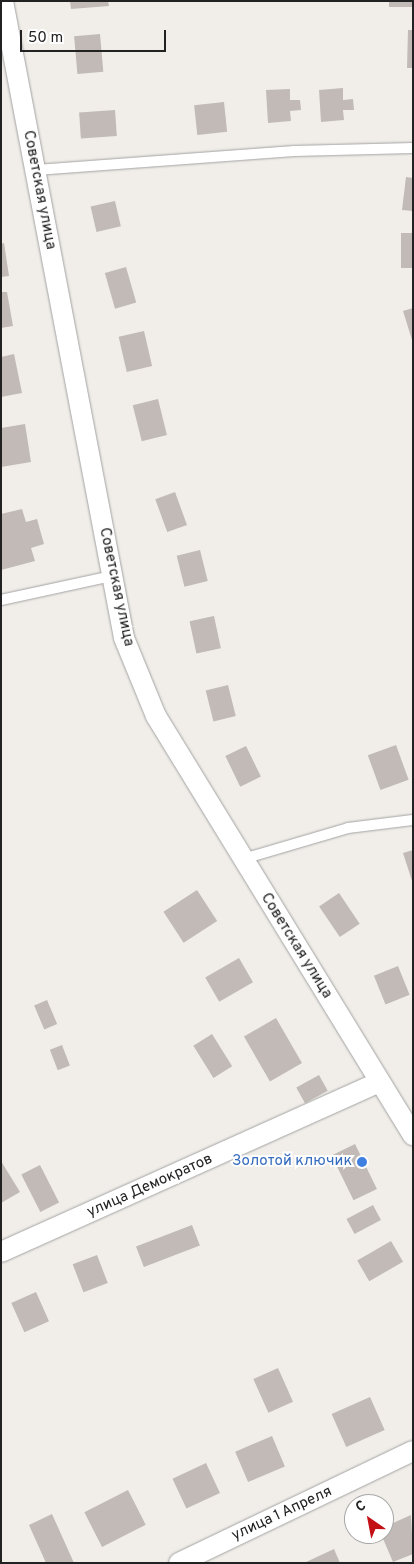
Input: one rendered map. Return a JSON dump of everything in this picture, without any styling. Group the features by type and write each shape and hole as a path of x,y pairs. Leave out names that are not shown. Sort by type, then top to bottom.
{"street":[{"name":"Советская улица","path":"3,1 124,638 156,716 413,1135"},
{"name":"улица Демократов","path":"1,1252 380,1082"},
{"name":"улица 1 Апреля","path":"179,1563 413,1451"}],"lane":[{"path":"36,170 294,151 413,148"},
{"path":"1,600 112,576"},
{"path":"243,859 348,828 413,820"}],"building":[{"path":"70,1 108,1 109,6 71,9"},
{"path":"389,1 413,1 413,7 389,7"},
{"path":"408,30 413,30 413,68 407,68"},
{"path":"100,34 103,72 77,74 74,36"},
{"path":"343,88 343,100 353,99 354,110 343,110 344,120 321,122 319,90"},
{"path":"290,89 290,100 300,100 301,110 290,111 291,121 268,123 266,90"},
{"path":"224,102 227,132 197,135 194,105"},
{"path":"115,110 117,136 81,138 79,113"},
{"path":"406,177 413,178 413,211 402,210"},
{"path":"115,201 121,226 96,232 91,207"},
{"path":"401,233 413,233 413,268 401,268"},
{"path":"4,243 9,276 1,277 1,244"},
{"path":"126,267 136,303 115,309 105,273"},
{"path":"1,292 7,292 13,326 1,328"},
{"path":"413,308 413,340 412,340 403,311"},
{"path":"144,331 152,366 127,372 119,337"},
{"path":"14,354 22,393 1,397 1,357"},
{"path":"158,399 167,435 142,441 133,405"},
{"path":"25,424 31,462 1,467 1,428"},
{"path":"175,492 187,525 167,532 155,499"},
{"path":"22,509 26,522 37,519 44,544 31,548 35,561 1,570 1,514"},
{"path":"200,550 208,581 184,587 177,556"},
{"path":"214,616 221,648 196,653 190,621"},
{"path":"228,685 236,716 213,722 206,691"},
{"path":"396,745 409,780 380,790 368,755"},
{"path":"246,746 261,777 240,787 225,756"},
{"path":"413,850 413,881 412,881 403,853"},
{"path":"197,890 217,921 184,943 163,912"},
{"path":"339,893 360,924 340,937 319,906"},
{"path":"239,958 253,982 219,1002 205,978"},
{"path":"398,966 410,995 386,1004 374,976"},
{"path":"47,1000 57,1024 44,1029 34,1005"},
{"path":"276,1018 302,1063 270,1082 244,1036"},
{"path":"212,1034 232,1066 213,1078 193,1046"},
{"path":"62,1045 70,1066 58,1070 50,1050"},
{"path":"319,1075 328,1091 305,1103 296,1088"},
{"path":"355,1144 377,1189 354,1200 332,1155"},
{"path":"1,1161 20,1192 1,1203"},
{"path":"40,1165 59,1202 40,1212 21,1175"},
{"path":"373,1205 381,1220 354,1234 347,1219"},
{"path":"192,1225 200,1246 144,1267 136,1247"},
{"path":"391,1241 403,1262 369,1281 357,1260"},
{"path":"97,1255 108,1283 83,1292 73,1264"},
{"path":"36,1292 49,1321 24,1332 11,1303"},
{"path":"278,1368 293,1402 268,1413 253,1379"},
{"path":"370,1397 385,1430 346,1447 332,1414"},
{"path":"272,1436 285,1466 248,1482 235,1452"},
{"path":"206,1463 220,1493 186,1509 172,1479"},
{"path":"128,1490 146,1525 102,1547 84,1512"},
{"path":"52,1514 74,1563 46,1563 29,1525"},
{"path":"411,1515 413,1554 393,1562 385,1544 394,1544 394,1523"},
{"path":"334,1549 340,1563 304,1563"}],"place":[{"name":"Золотой ключик","path":"362,1162"}]}
